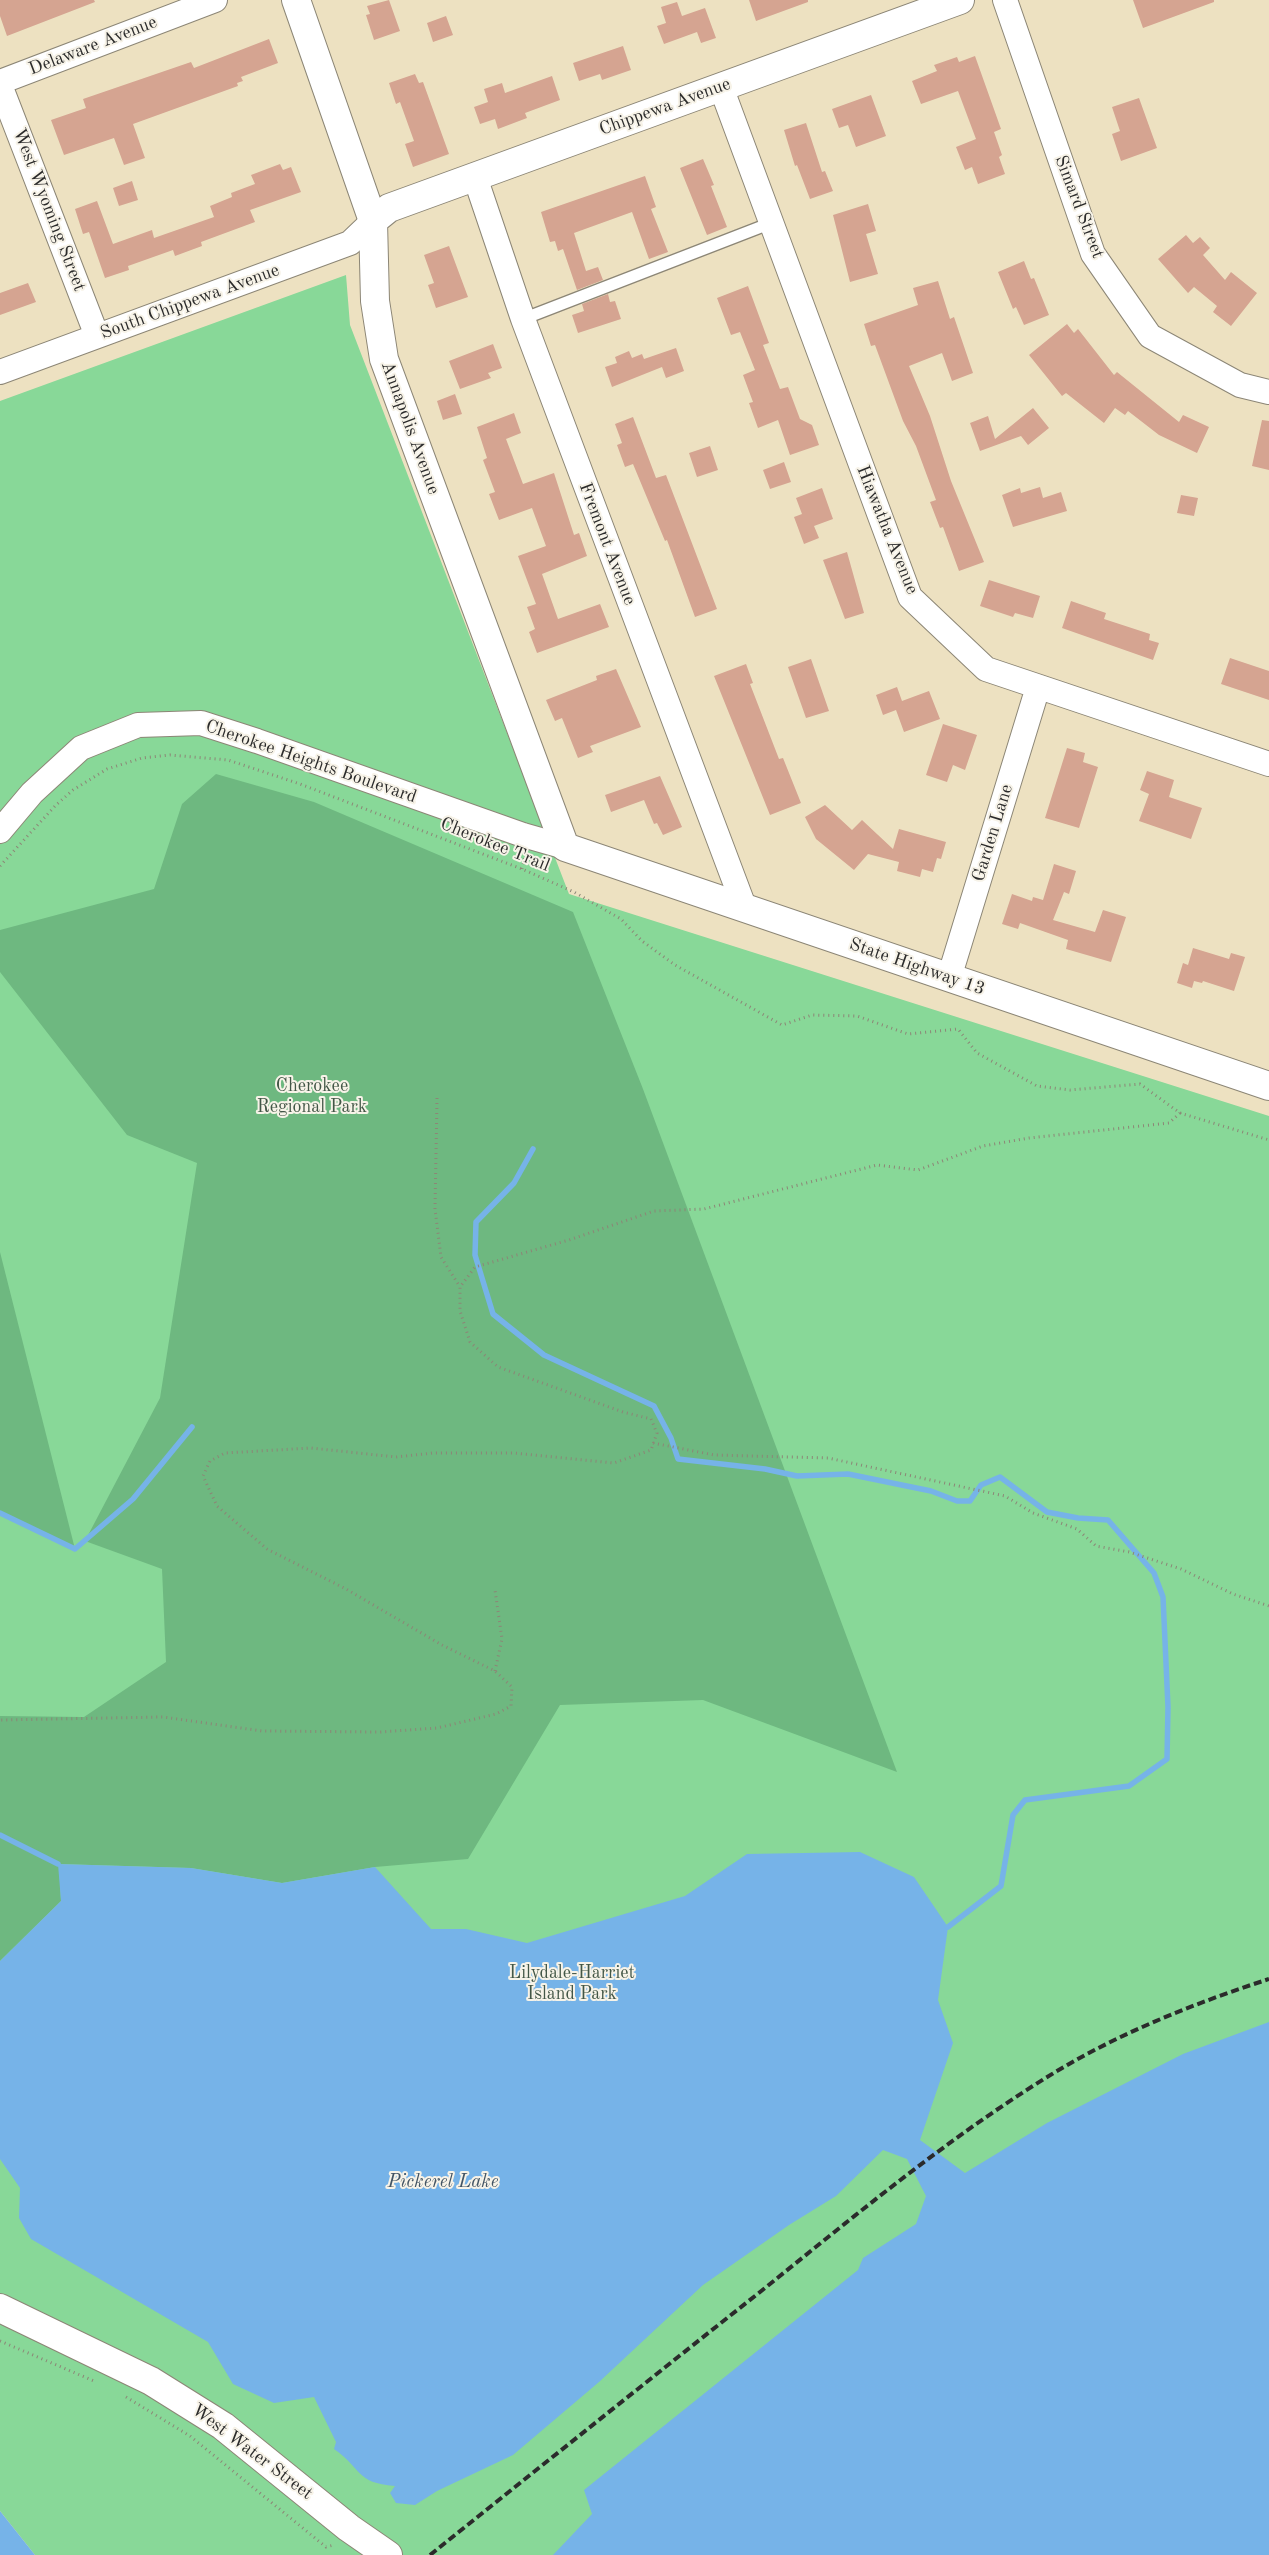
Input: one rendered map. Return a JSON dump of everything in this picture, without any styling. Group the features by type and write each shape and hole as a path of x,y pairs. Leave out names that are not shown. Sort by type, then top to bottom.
{"street":[{"name":"Delaware Avenue","path":"0,83 215,0"},
{"name":"Annapolis Avenue","path":"296,0 373,221 375,301 384,359 565,847"},
{"name":"Chippewa Avenue","path":"373,221 389,208 960,0"},
{"name":"Simard Street","path":"1005,0 1094,254 1150,336 1240,384 1269,392"},
{"name":"West Wyoming Street","path":"0,83 97,336"},
{"name":"Hiawatha Avenue","path":"721,87 910,597 986,669 1269,764"},
{"name":"Fremont Avenue","path":"475,177 523,319 745,909"},
{"name":"South Chippewa Avenue","path":"0,372 350,243 373,221"},
{"name":"Garden Lane","path":"949,978 1038,687"},
{"name":"Cherokee Heights Boulevard","path":"0,831 32,793 81,748 138,725 201,723 257,740 523,835 565,847"},
{"name":"State Highway 13","path":"565,847 1269,1086"},
{"name":"West Water Street","path":"0,2308 151,2381 223,2426 349,2528 388,2555"}],"lane":[{"path":"523,319 771,223"}],"path":[{"name":"Cherokee Trail","path":"0,866 56,805 90,778 125,762 170,755 201,756 237,763 300,784 552,882 621,919 642,941 675,966 782,1025 812,1015 857,1016 908,1034 958,1029 977,1053 1038,1086 1070,1090 1140,1084 1180,1112"},
{"path":"522,869 526,855"},
{"path":"0,1720 163,1717 262,1731 380,1732 437,1728 496,1714 511,1706 512,1687 495,1671 442,1644 346,1589 267,1549 217,1506 204,1476 210,1461 225,1453 310,1448 396,1457 432,1453 514,1453 614,1463 651,1450 657,1433 651,1419 624,1412 498,1367 470,1342 460,1311 460,1287 441,1257 435,1210 436,1098"},
{"path":"460,1287 475,1267 569,1240 654,1211 704,1209 877,1164 918,1170 984,1146 1029,1138 1170,1123 1180,1112 1269,1140"},
{"path":"653,1443 714,1454 828,1458 1005,1496 1034,1513 1076,1529 1096,1546 1129,1552 1181,1569 1232,1594 1269,1606"},
{"path":"495,1671 502,1639 496,1590"},
{"path":"0,2341 97,2383"},
{"path":"124,2395 190,2436 326,2547 338,2543 349,2528"}],"green space":[{"name":"Lilydale-Harriet Island Park","path":"346,275 350,325 569,894 1269,1116 1269,2555 35,2555 0,2511 0,401"},
{"name":"Cherokee Regional Park","path":"216,774 314,802 573,912 643,1089 897,1772 703,1700 560,1705 468,1859 375,1867 282,1883 191,1868 59,1864 61,1901 0,1961 0,1716 84,1717 166,1662 162,1569 85,1541 160,1398 197,1163 127,1135 0,972 0,930 154,889 182,804"},
{"path":"0,1252 75,1549 0,1513"}],"water":[{"name":"Pickerel Lake","path":"860,1852 914,1877 948,1927 938,2000 953,2043 920,2140 965,2173 1047,2123 1183,2054 1269,2022 1269,2555 553,2555 592,2514 584,2490 858,2270 863,2258 916,2224 926,2196 907,2159 883,2150 836,2196 789,2225 703,2285 599,2382 513,2455 437,2491 415,2505 396,2503 390,2493 395,2486 373,2482 366,2478 334,2449 336,2442 314,2397 274,2403 233,2384 208,2342 31,2239 19,2218 20,2188 0,2159 0,1961 61,1901 58,1864 191,1868 282,1883 375,1867 431,1929 466,1929 527,1943 685,1896 747,1854"},
{"path":"0,2511 35,2555 0,2555"}],"building":[{"path":"0,0 94,0 95,2 7,36 0,16"},
{"path":"389,0 400,31 374,40 366,15 370,14 367,6"},
{"path":"749,0 808,0 808,2 756,21"},
{"path":"1133,0 1214,0 1214,2 1143,28"},
{"path":"677,2 682,16 705,8 716,38 701,43 697,32 664,44 657,26 666,23 661,7"},
{"path":"446,16 453,35 433,42 427,23"},
{"path":"269,39 278,63 241,77 243,81 237,83 238,86 133,124 145,158 124,165 114,138 64,155 51,120 86,108 83,99 191,62 194,68"},
{"path":"623,46 631,70 602,80 600,74 579,81 573,63"},
{"path":"975,56 1001,129 994,132 1002,155 999,157 1005,174 978,184 972,167 965,170 956,147 976,139 958,91 921,104 912,81 937,71 934,65 957,57 959,62"},
{"path":"415,74 419,83 423,82 449,154 413,167 405,144 414,141 400,102 396,104 389,83"},
{"path":"552,76 560,100 525,113 527,118 498,129 495,119 480,124 474,107 488,102 484,89 502,83 505,93"},
{"path":"871,95 886,136 856,147 848,125 839,128 832,109"},
{"path":"1139,98 1157,148 1121,161 1112,134 1120,131 1112,107"},
{"path":"806,123 822,172 825,171 833,191 810,199 797,165 795,166 784,130"},
{"path":"703,159 714,185 711,186 727,227 707,235 680,168"},
{"path":"280,164 283,170 291,167 301,192 250,210 255,222 201,242 202,246 175,256 173,250 128,266 129,270 105,278 89,232 83,234 75,209 97,201 113,244 152,230 154,238 214,217 210,206 232,197 231,193 255,184 251,175"},
{"path":"645,176 656,207 651,209 668,252 649,259 632,212 574,233 586,271 598,267 603,280 577,290 563,249 558,251 555,241 550,242 541,212"},
{"path":"132,181 138,200 119,206 113,188"},
{"path":"868,204 876,231 866,234 878,274 850,282 833,215"},
{"path":"1186,235 1193,243 1200,237 1210,248 1203,255 1225,280 1231,272 1257,293 1231,326 1213,312 1217,306 1194,287 1188,293 1158,259"},
{"path":"449,246 468,297 436,308 428,285 434,283 424,255"},
{"path":"1024,261 1031,279 1034,278 1049,315 1024,325 1016,307 1013,309 998,272"},
{"path":"938,281 950,319 954,317 973,373 952,381 942,353 909,366 930,416 951,481 984,562 959,571 943,527 940,528 930,502 936,500 916,446 903,421 875,345 871,346 864,324 918,305 913,288"},
{"path":"28,283 36,302 0,315 0,293"},
{"path":"748,286 769,343 763,345 780,389 788,387 800,419 812,425 819,445 790,455 778,420 758,428 749,403 753,402 743,375 755,370 740,332 731,335 717,298"},
{"path":"608,294 610,302 615,301 621,319 578,333 572,315 584,311 582,304"},
{"path":"1067,324 1074,333 1078,329 1114,375 1117,372 1179,422 1183,415 1209,427 1197,453 1159,435 1128,411 1125,415 1115,408 1104,423 1066,393 1062,396 1029,355"},
{"path":"493,344 502,368 488,373 491,378 460,389 449,361"},
{"path":"676,348 684,371 666,378 662,367 612,387 605,367 617,363 615,357 629,351 632,358 642,354 644,359"},
{"path":"455,394 462,414 443,420 437,401"},
{"path":"1033,408 1049,428 1028,445 1021,436 980,451 970,423 988,416 995,439"},
{"path":"514,413 521,433 506,439 523,484 554,473 574,535 579,533 587,556 542,574 558,619 600,604 609,627 537,653 529,632 535,629 527,607 536,604 518,556 546,546 532,508 499,520 489,494 495,492 483,460 487,458 477,427"},
{"path":"633,417 656,478 666,475 717,609 695,617 667,540 665,541 633,464 625,467 617,445 622,443 615,424"},
{"path":"1262,420 1269,421 1269,470 1252,466"},
{"path":"710,446 718,470 697,477 689,453"},
{"path":"784,462 791,482 770,489 763,470"},
{"path":"1040,487 1043,498 1061,492 1067,511 1013,527 1002,495 1020,488 1021,493"},
{"path":"822,488 833,519 814,526 819,538 804,544 794,517 802,514 796,498"},
{"path":"1181,495 1198,498 1194,516 1177,513"},
{"path":"847,552 864,613 845,619 823,560"},
{"path":"989,580 1040,596 1033,618 1015,613 1013,617 980,606"},
{"path":"1071,601 1106,613 1104,619 1150,634 1149,640 1159,643 1153,660 1062,628"},
{"path":"1230,658 1269,671 1269,700 1221,684"},
{"path":"811,659 829,711 806,718 788,667"},
{"path":"746,664 753,683 750,684 779,759 783,758 801,803 770,815 714,676"},
{"path":"616,669 641,727 590,746 593,752 578,758 562,718 555,721 546,700 597,680 596,676"},
{"path":"897,687 902,701 929,691 940,719 904,732 896,710 883,715 876,695"},
{"path":"943,724 977,735 965,770 953,765 947,782 926,775"},
{"path":"1067,748 1085,753 1083,762 1098,767 1079,828 1045,818"},
{"path":"1147,771 1174,780 1169,797 1202,808 1191,839 1139,821 1149,794 1140,790"},
{"path":"660,776 682,827 663,835 657,823 654,824 644,800 611,812 605,795"},
{"path":"825,805 852,830 862,820 893,849 899,829 946,842 941,859 937,858 933,872 922,869 920,877 897,871 899,862 868,854 854,870 816,839 805,817"},
{"path":"1054,864 1076,871 1069,894 1064,892 1053,920 1095,932 1103,910 1126,917 1111,962 1066,949 1068,940 1020,923 1018,929 1002,924 1012,894 1032,901 1033,897 1043,900"},
{"path":"1193,948 1229,959 1231,953 1245,957 1234,991 1203,981 1202,983 1194,981 1192,988 1177,983 1183,963 1188,965"}],"waterway":[{"path":"533,1149 514,1183 476,1222 475,1255 493,1314 544,1355 654,1406 671,1438 678,1459 765,1469 797,1476 848,1474 931,1491 957,1501 970,1501 981,1485 1000,1477 1047,1512 1078,1518 1108,1520 1154,1573 1163,1597 1168,1707 1167,1759 1129,1786 1025,1800 1013,1815 1001,1886 948,1927"},
{"path":"0,1513 75,1549 133,1499 192,1427"},
{"path":"0,1835 58,1864"}],"railway":[{"path":"430,2555 864,2209 970,2128 1070,2063 1125,2035 1182,2010 1269,1979"}]}
